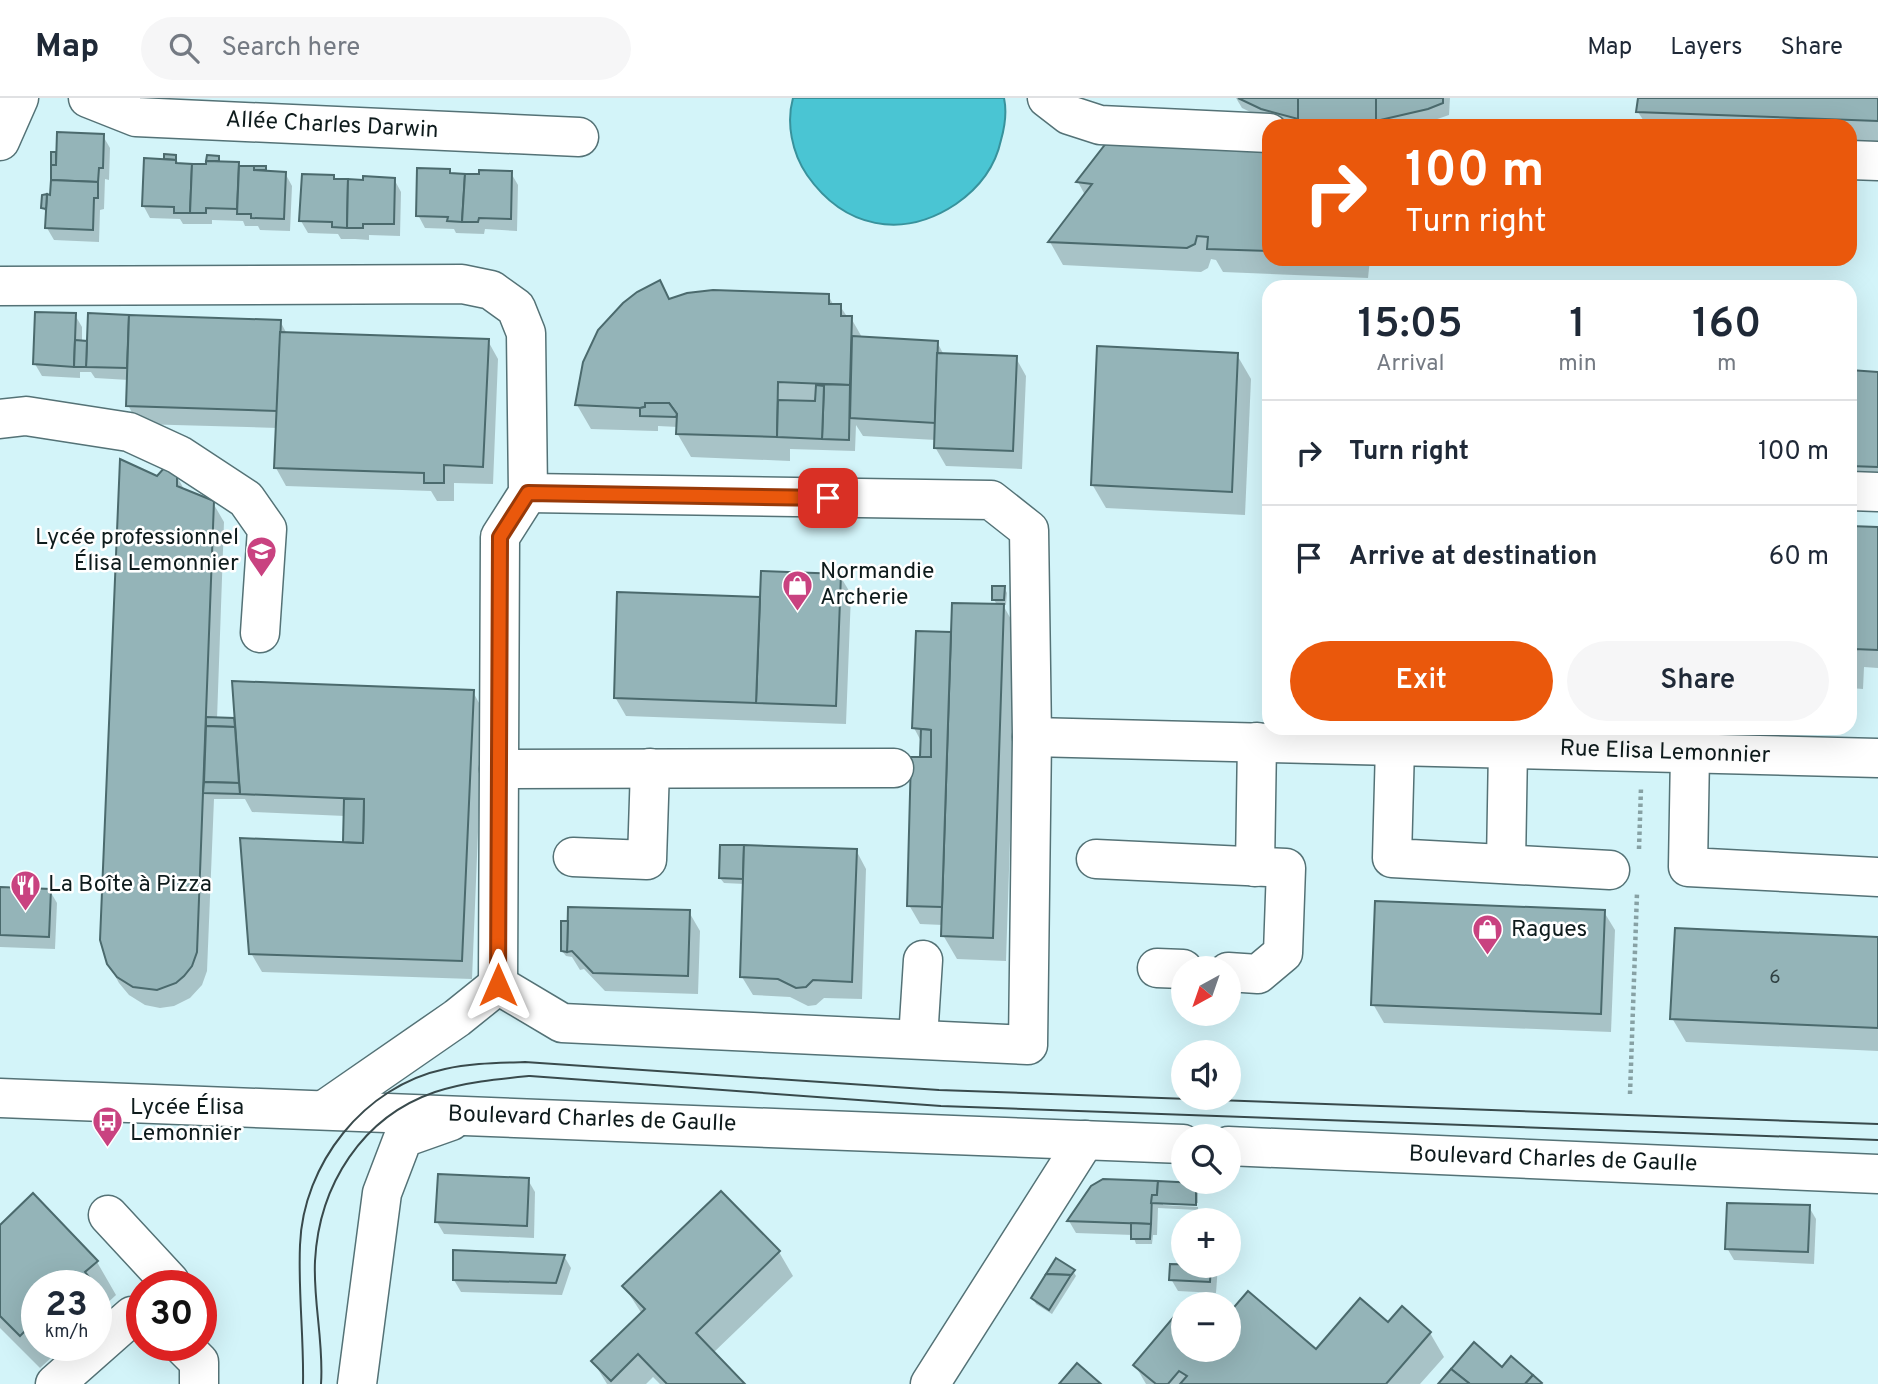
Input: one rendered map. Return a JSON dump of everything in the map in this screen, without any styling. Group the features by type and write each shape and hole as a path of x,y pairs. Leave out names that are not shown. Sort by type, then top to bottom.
{"street":[{"path":"0,141 19,98"},
{"name":"Allée Charles Darwin","path":"88,98 136,117 579,137"},
{"path":"1047,98 1069,115 1100,125 1262,133"},
{"path":"1857,160 1878,161"},
{"path":"0,286 462,284 491,290 516,307 526,333 528,493 500,537 498,985"},
{"path":"0,419 26,416 128,432 179,455 246,499 267,529 260,633"},
{"path":"1857,491 1878,492"},
{"path":"498,985 562,1023 1028,1045 1032,737 1029,530 991,500 528,493"},
{"name":"Rue Elisa Lemonnier","path":"1032,737 1878,758"},
{"path":"1255,867 1257,742"},
{"path":"1395,746 1392,858 1629,873"},
{"path":"1506,864 1508,748"},
{"path":"1690,754 1688,867 1878,877"},
{"path":"573,857 647,860 650,768"},
{"path":"499,769 894,768"},
{"path":"1096,859 1286,868 1283,953 1258,974 1241,973"},
{"path":"918,1040 923,960"},
{"path":"324,1110 457,1018 498,985"},
{"name":"Boulevard Charles de Gaulle","path":"0,1098 1171,1144"},
{"path":"357,1384 382,1194 403,1139 469,1115"},
{"path":"930,1384 1085,1140"},
{"name":"Boulevard Charles de Gaulle","path":"1241,1147 1878,1174"},
{"path":"108,1216 159,1270"},
{"path":"55,1384 126,1325"},
{"path":"198,1361 199,1384"}],"path":[{"path":"1630,1094 1629,873 1642,752"}],"water":[{"path":"793,98 1004,98 1004,130 990,168 979,184 956,204 915,222 895,225 875,223 838,207 807,175 798,157 790,128"}],"building":[{"path":"1238,98 1298,98 1298,119 1261,109"},
{"path":"1298,98 1376,98 1376,119 1298,119"},
{"path":"1376,98 1443,98 1443,103 1428,109 1376,119"},
{"path":"1638,98 1878,98 1878,121 1636,112"},
{"path":"57,132 104,134 103,168 99,168 98,182 51,180 51,165 56,165"},
{"path":"1107,142 1262,147 1262,251 1207,249 1208,237 1197,236 1195,244 1187,248 1048,242 1092,184 1076,182"},
{"path":"51,152 56,152 56,165 51,165"},
{"path":"164,154 176,155 176,160 164,159"},
{"path":"207,155 219,156 219,161 206,161"},
{"path":"144,158 192,164 190,213 174,213 174,207 142,206"},
{"path":"206,161 239,162 237,209 206,208 206,213 190,213 192,164 206,164"},
{"path":"239,166 286,172 284,219 251,218 251,214 237,214"},
{"path":"254,166 266,166 266,170 254,170"},
{"path":"417,168 450,169 450,173 465,174 462,222 447,221 448,217 416,216"},
{"path":"479,170 512,171 511,219 479,218 478,222 462,222 465,174 479,174"},
{"path":"302,174 334,175 334,179 348,179 347,228 332,227 332,222 299,221"},
{"path":"363,176 395,178 394,224 363,224 363,228 347,228 348,179 363,180"},
{"path":"51,180 98,182 98,198 94,198 93,230 45,228 47,194 50,195"},
{"path":"47,194 46,209 41,208 42,195"},
{"path":"660,280 669,299 687,293 713,290 829,294 829,304 841,304 841,316 852,316 850,385 778,382 777,437 676,434 677,414 669,403 645,403 645,407 640,408 575,405 583,362 598,330 623,303"},
{"path":"35,312 76,313 74,367 33,364"},
{"path":"88,313 129,315 127,368 86,367"},
{"path":"129,315 281,320 277,411 126,406"},
{"path":"280,332 489,339 483,467 444,465 444,483 424,483 424,473 274,468"},
{"path":"852,336 938,341 935,423 850,418"},
{"path":"75,340 87,341 86,367 74,367"},
{"path":"1097,346 1238,353 1232,492 1091,485"},
{"path":"937,353 1017,356 1013,451 934,448"},
{"path":"1857,370 1878,372 1878,467 1857,466"},
{"path":"816,384 850,385 849,440 822,439 824,386"},
{"path":"816,385 824,386 822,439 777,437 778,400 815,401"},
{"path":"645,403 669,403 677,414 676,417 640,416 640,408 645,407"},
{"path":"120,459 157,476 165,467 177,475 177,486 214,501 197,952 192,966 184,976 176,983 157,990 133,987 117,977 107,964 100,940"},
{"path":"1857,526 1878,527 1878,650 1857,649"},
{"path":"761,571 841,574 836,706 756,703"},
{"path":"992,586 1005,586 1004,600 992,600"},
{"path":"617,592 760,597 756,703 614,698"},
{"path":"952,603 1004,604 993,938 941,936"},
{"path":"916,631 951,632 942,907 907,906 911,757 931,757 931,730 912,728"},
{"path":"232,681 474,690 462,961 249,954 240,838 363,843 364,799 240,794"},
{"path":"206,717 234,718 235,727 206,726"},
{"path":"206,726 235,727 239,783 204,782"},
{"path":"921,729 931,730 931,757 920,757"},
{"path":"204,782 239,783 240,794 203,793"},
{"path":"344,799 364,799 363,843 343,842"},
{"path":"720,845 744,845 743,879 719,878"},
{"path":"744,845 857,849 852,982 813,980 806,987 796,988 778,979 740,977"},
{"name":"La Boîte à Pizza","path":"0,887 51,889 49,937 0,935"},
{"name":"Ragues","path":"1375,901 1605,910 1601,1014 1371,1005"},
{"path":"568,907 690,910 688,976 593,973 572,951 567,952"},
{"path":"561,921 568,921 567,952 561,951"},
{"path":"1675,928 1878,937 1878,1028 1670,1019"},
{"path":"438,1174 529,1178 527,1226 435,1222"},
{"path":"1103,1179 1158,1181 1157,1195 1152,1195 1151,1224 1067,1221 1091,1186"},
{"path":"1158,1181 1171,1182 1171,1194 1196,1194 1196,1205 1151,1203 1152,1195 1157,1195"},
{"path":"721,1191 780,1251 696,1333 745,1384 667,1384 638,1354 611,1381 591,1361 645,1309 622,1286"},
{"path":"33,1193 98,1261 87,1270 21,1270 20,1336 0,1316 0,1225"},
{"path":"1727,1203 1810,1205 1808,1252 1725,1249"},
{"path":"1131,1223 1151,1224 1150,1239 1131,1239"},
{"path":"453,1250 565,1255 556,1283 453,1280"},
{"path":"1056,1258 1075,1270 1071,1275 1046,1274"},
{"path":"1170,1264 1171,1278 1210,1278 1210,1282 1169,1280"},
{"path":"1046,1274 1071,1275 1049,1310 1031,1298"},
{"path":"1248,1291 1316,1349 1360,1298 1388,1322 1402,1306 1431,1332 1386,1384 1180,1384 1187,1376 1179,1371 1168,1384 1156,1384 1133,1365 1171,1320 1171,1362 1241,1362 1241,1299"},
{"path":"1474,1342 1502,1367 1511,1356 1533,1375 1525,1384 1470,1384 1451,1369"},
{"path":"1077,1363 1101,1384 1059,1384"},
{"path":"1451,1369 1470,1384 1438,1384"},
{"path":"1533,1375 1542,1383 1525,1384"}],"tram line":[{"path":"303,1384 300,1245 304,1215 326,1158 343,1133 364,1111 389,1092 416,1078 455,1067 525,1062 939,1090 1878,1124"},
{"path":"321,1384 315,1261 318,1233 335,1181 349,1157 366,1136 386,1118 409,1103 435,1092 482,1081 530,1076 941,1106 1878,1140"}],"place":[{"name":"Lycée professionnel Élisa Lemonnier","path":"262,578"},
{"name":"Normandie Archerie","path":"797,612"},
{"name":"La Boîte à Pizza","path":"25,912"},
{"name":"Ragues","path":"1488,957"},
{"name":"Lycée Élisa Lemonnier","path":"107,1148"}],"route":[{"path":"498,985 500,537 528,493 828,498"}]}
